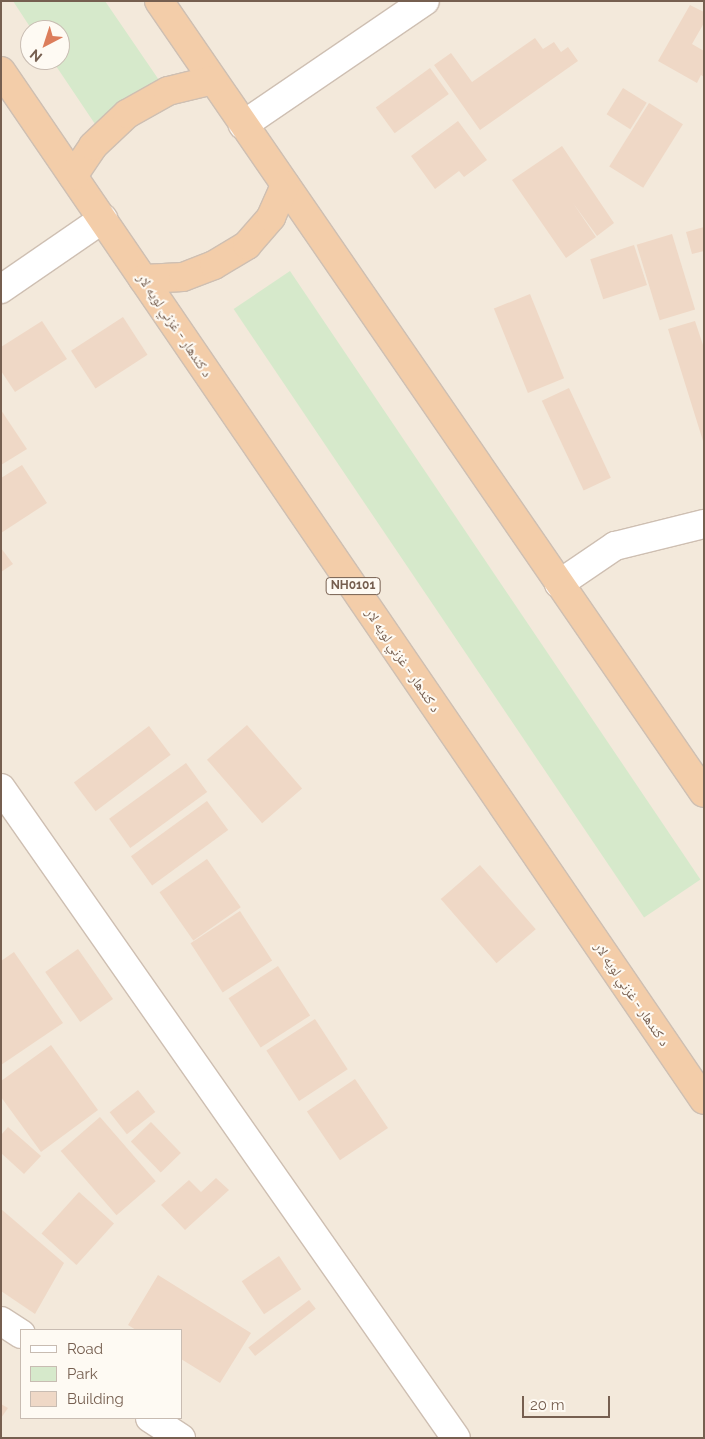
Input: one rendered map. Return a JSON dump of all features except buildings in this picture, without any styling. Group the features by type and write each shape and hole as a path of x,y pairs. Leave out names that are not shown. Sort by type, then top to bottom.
{"highway":[{"path":"159,1 704,793"},
{"name":"د کندهار - غزني لويه لار","path":"1,71 704,1100"},
{"path":"73,176 93,146 127,114 168,92 212,80"},
{"path":"143,279 183,277 214,265 247,244 271,217 285,185"}],"street":[{"path":"243,125 425,1"},
{"path":"1,289 103,219"},
{"path":"559,584 615,546 704,524"},
{"path":"1,788 456,1438"},
{"path":"1,1321 20,1333"},
{"path":"152,1419 181,1438"}],"shaded area":[{"path":"1,1 704,1 704,1438 1,1438"}],"green space":[{"path":"13,1 105,1 161,83 97,127 59,70 70,70 70,20 25,20"},
{"path":"290,271 700,880 644,918 234,309"}]}
